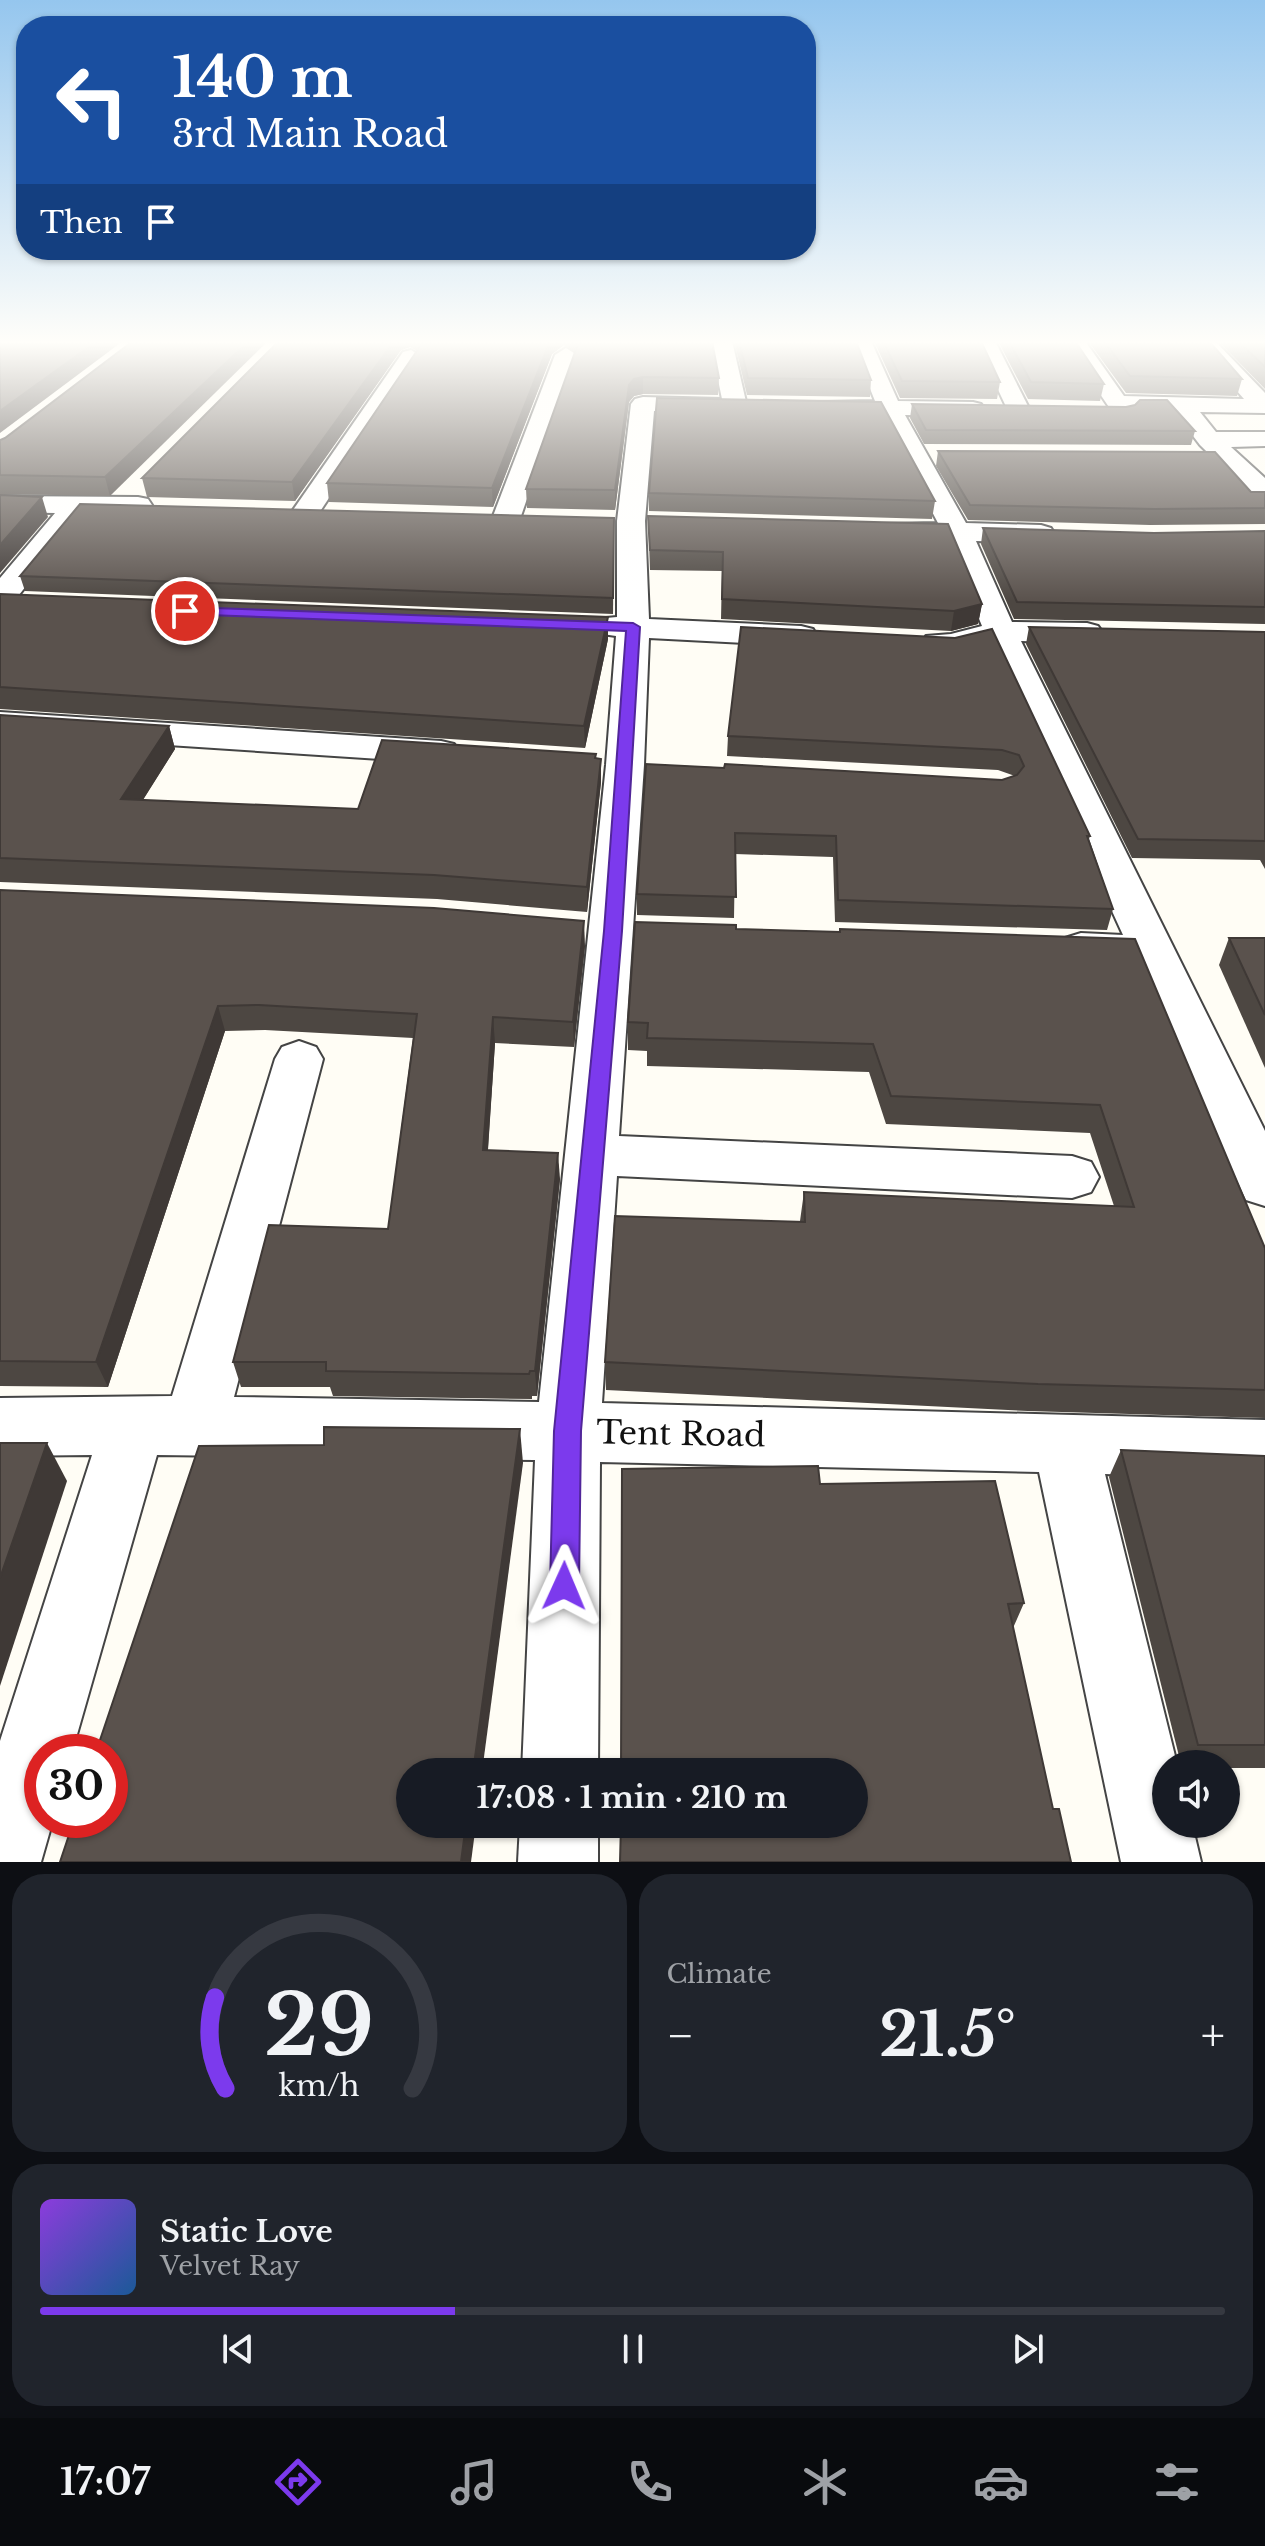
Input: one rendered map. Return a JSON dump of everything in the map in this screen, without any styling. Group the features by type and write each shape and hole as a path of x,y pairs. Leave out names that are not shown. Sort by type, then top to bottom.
{"street":[{"path":"307,510 363,428"},
{"path":"507,516 539,428"},
{"path":"560,1758 568,1431 625,765 633,627 631,521 641,428"},
{"path":"900,428 958,532 1000,631 1265,1185"},
{"path":"1196,428 1210,451 1265,493"},
{"path":"1210,451 1265,439"},
{"path":"914,455 945,455"},
{"path":"120,505 142,483"},
{"path":"0,504 167,506"},
{"path":"10,602 76,505"},
{"path":"276,509 338,511"},
{"path":"476,515 538,517"},
{"path":"865,529 1070,535"},
{"path":"571,625 825,637"},
{"path":"905,642 952,644 1000,631 1122,634"},
{"path":"0,723 469,754"},
{"path":"1042,946 1153,950"},
{"path":"1,1862 299,1059"},
{"path":"592,1155 1072,1177"},
{"name":"Tent Road","path":"0,1427 164,1425 568,1431 1265,1450"},
{"path":"1065,1443 1161,1862"},
{"path":"558,1862 559,1838"}],"building":[{"path":"18,428 157,428 105,477 0,475 0,440"},
{"path":"192,428 331,428 292,482 142,478"},
{"path":"365,428 516,428 492,488 327,483"},
{"path":"548,428 623,428 615,490 526,489"},
{"path":"654,428 895,428 935,501 649,493"},
{"path":"1192,428 1195,431 926,430"},
{"path":"938,451 1215,452 1251,492 1265,492 1265,508 970,505"},
{"path":"0,495 42,497 0,545"},
{"path":"80,504 614,518 613,598 20,576"},
{"path":"648,516 948,524 982,604 954,611 722,599 723,552 650,550"},
{"path":"983,528 1154,533 1265,531 1265,607 1017,602"},
{"path":"0,594 608,617 584,726 0,687"},
{"path":"741,627 955,638 992,629 1090,836 1087,836 1113,909 838,900 836,836 735,833 736,897 637,894 646,764 724,768 725,764 1002,780 1017,775 1024,766 1019,755 1002,750 728,736"},
{"path":"1029,627 1265,632 1265,841 1138,839"},
{"path":"0,715 169,726 121,799 358,809 382,740 596,754 595,758 601,759 587,887 434,875 0,858"},
{"path":"0,890 434,908 584,921 573,1022 493,1017 483,1150 558,1153 535,1371 529,1374 326,1371 326,1362 233,1362 269,1225 388,1229 417,1014 259,1005 218,1006 96,1362 0,1361"},
{"path":"635,922 736,925 736,929 840,932 840,929 1135,939 1265,1248 1265,1390 1038,1384 605,1362 615,1216 805,1222 804,1192 1134,1207 1100,1105 891,1096 873,1044 647,1038 648,1023 628,1022"},
{"path":"1229,938 1265,938 1265,1015"},
{"path":"324,1427 520,1429 475,1758 396,1758 396,1838 464,1838 461,1862 60,1862 68,1838 128,1838 128,1734 102,1734 199,1446 324,1445"},
{"path":"0,1443 47,1443 0,1578"},
{"path":"1121,1450 1265,1456 1265,1745 1198,1745"},
{"path":"818,1466 820,1484 995,1481 1024,1603 1008,1604 1053,1809 1059,1809 1071,1862 620,1862 621,1838 868,1838 868,1758 621,1758 622,1469"}],"route":[{"path":"185,611 633,627 613,931 568,1431 564,1586"}]}
